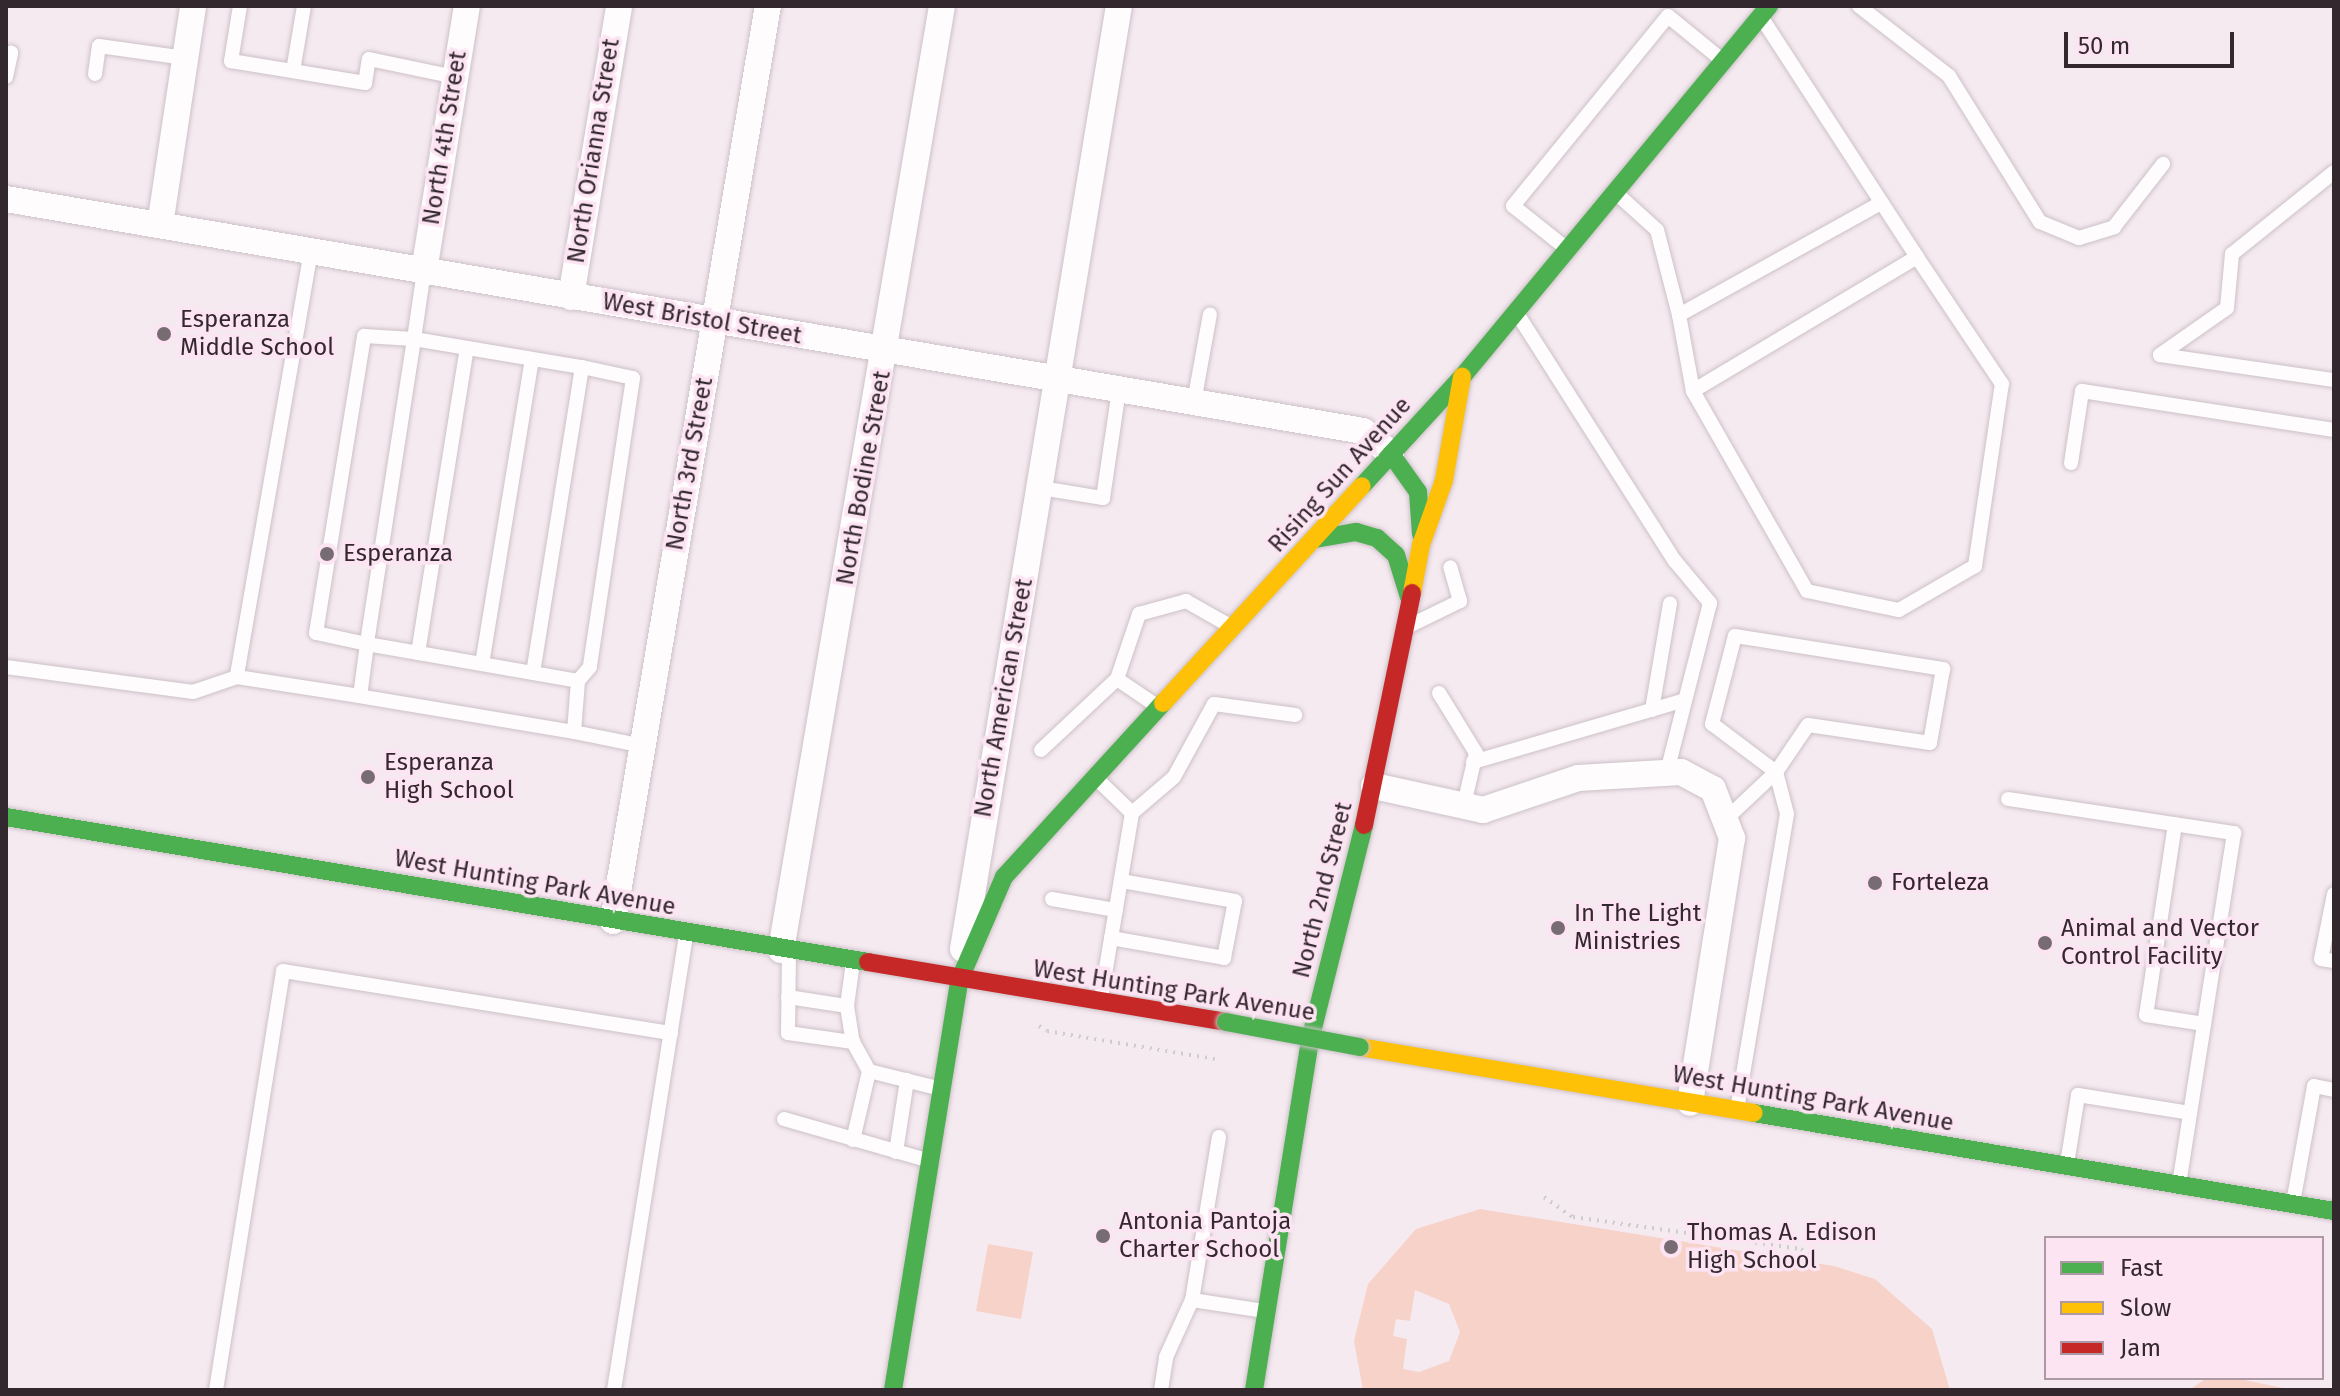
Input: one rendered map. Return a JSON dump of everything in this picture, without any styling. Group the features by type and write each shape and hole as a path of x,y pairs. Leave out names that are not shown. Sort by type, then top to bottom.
{"street":[{"path":"160,225 193,6"},
{"name":"North 4th Street","path":"424,271 467,6"},
{"name":"North Orianna Street","path":"571,297 619,6"},
{"name":"North 3rd Street","path":"613,921 768,6"},
{"name":"North Bodine Street","path":"785,950 942,6"},
{"name":"North American Street","path":"893,1390 959,981 969,899 1060,379 1119,6"},
{"name":"Rising Sun Avenue","path":"959,981 1004,877 1462,377 1764,11"},
{"name":"West Bristol Street","path":"6,199 715,319 886,353 1060,379 1363,431 1391,454"},
{"name":"North 2nd Street","path":"1254,1390 1310,1040 1374,786 1421,545 1444,480 1462,377"},
{"name":"North 2nd Street","path":"1391,454 1418,492 1421,545"},
{"path":"1315,539 1356,532 1377,538 1396,555 1410,598"},
{"path":"1374,786 1483,810 1578,778 1681,772 1713,789 1732,838 1690,1103"},
{"name":"West Hunting Park Avenue","path":"11,818 959,981 1226,1022 2334,1211"}],"lane":[{"path":"240,6 231,61 365,83 369,59 455,77"},
{"path":"293,71 304,6"},
{"path":"1859,6 1949,76 2040,222 2079,238 2114,227 2163,164"},
{"path":"1614,192 1657,230 1679,315 1693,391 1807,591 1899,610 1975,566 2002,384 1879,204 1764,11"},
{"path":"1567,249 1513,206 1668,16 1723,61"},
{"path":"95,74 99,46 185,58"},
{"path":"6,77 11,53"},
{"path":"2334,172 2232,254 2227,308 2160,355 2334,380"},
{"path":"1679,315 1879,204"},
{"path":"237,677 311,251"},
{"path":"1693,391 1917,257"},
{"path":"360,696 424,271"},
{"path":"1516,311 1675,561 1710,603 1682,701 1667,772"},
{"path":"1194,402 1210,314"},
{"path":"574,732 578,681 590,667 633,378 414,339 364,336 316,633 578,681"},
{"path":"418,653 467,348"},
{"path":"482,664 532,359"},
{"path":"533,673 582,367"},
{"path":"1041,488 1103,498 1119,389"},
{"path":"2071,463 2082,391 2334,430"},
{"path":"1405,627 1460,601 1450,567"},
{"path":"1041,750 1117,679 1139,614 1186,601 1234,629"},
{"path":"1652,710 1670,604"},
{"path":"1725,820 1776,772 1808,725 1930,743 1943,669 1735,636 1712,724 1776,772 1787,814 1737,1111"},
{"path":"6,667 193,692 237,677 643,746"},
{"path":"1117,679 1161,708"},
{"path":"1439,693 1476,753 1464,804"},
{"path":"1473,762 1682,701"},
{"path":"1100,1002 1132,813 1174,777 1214,704 1295,715"},
{"path":"1096,778 1132,813"},
{"path":"2008,799 2234,833 2179,1185"},
{"path":"2175,824 2146,1015 2204,1024"},
{"path":"1111,938 1224,958 1235,901 1121,881"},
{"path":"2334,894 2321,959 2334,961"},
{"path":"1052,899 1116,910"},
{"path":"614,1390 686,934"},
{"path":"785,950 788,1033 853,1042"},
{"path":"853,962 847,1006 853,1042 869,1071 853,1140"},
{"path":"216,1390 283,971 671,1033"},
{"path":"788,997 847,1006"},
{"path":"869,1071 942,1090"},
{"path":"896,1152 907,1080"},
{"path":"2292,1204 2314,1086 2334,1090"},
{"path":"2067,1166 2078,1095 2190,1113"},
{"path":"784,1119 930,1162"},
{"path":"1161,1390 1166,1357 1192,1300 1219,1137"},
{"path":"1192,1300 1267,1311"}],"path":[{"path":"1039,1026 1047,1031 1220,1060"},
{"path":"1544,1197 1573,1217 1801,1249 1821,1261"}],"shaded area":[{"path":"1480,1209 1834,1266 1875,1279 1932,1329 1950,1390 1363,1390 1354,1341 1368,1284 1416,1229","holes":["1415,1290 1449,1304 1460,1332 1449,1361 1419,1372 1403,1369 1407,1339 1393,1336 1396,1319 1410,1321"]},
{"path":"988,1244 1033,1252 1021,1319 976,1311"},
{"path":"2204,1380 2245,1380 2293,1390 2189,1390"}],"traffic: fast":[{"path":"1362,486 1462,377 1769,6"},
{"path":"1391,454 1418,492 1421,534"},
{"path":"1315,539 1356,532 1377,538 1396,555 1409,597"},
{"path":"893,1390 959,981 1004,877 1163,703"},
{"path":"6,817 868,962"},
{"path":"1254,1390 1310,1040 1364,825"},
{"path":"1226,1022 1360,1047"},
{"path":"1754,1113 2334,1211"}],"traffic: slow":[{"path":"1412,593 1421,545 1444,480 1462,377"},
{"path":"1163,703 1362,486"},
{"path":"1360,1047 1754,1113"}],"traffic: jam":[{"path":"1364,825 1412,593"},
{"path":"868,962 1226,1022"}],"place":[{"name":"Esperanza Middle School","path":"164,334"},
{"name":"Esperanza","path":"327,554"},
{"name":"Esperanza High School","path":"368,777"},
{"name":"Forteleza","path":"1875,883"},
{"name":"In The Light Ministries","path":"1558,928"},
{"name":"Animal and Vector Control Facility","path":"2045,943"},
{"name":"Antonia Pantoja Charter School","path":"1103,1236"},
{"name":"Thomas A. Edison High School","path":"1671,1247"}]}
